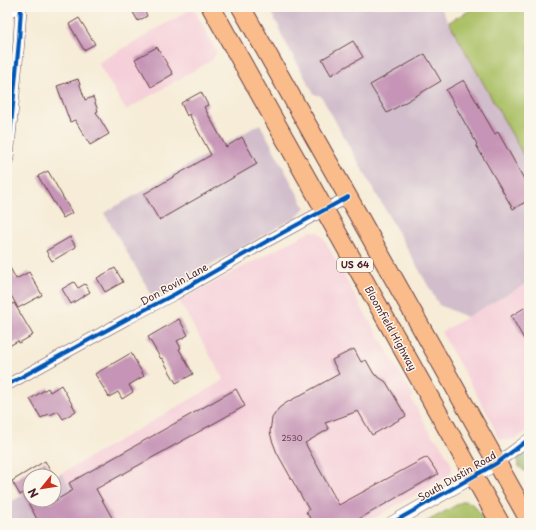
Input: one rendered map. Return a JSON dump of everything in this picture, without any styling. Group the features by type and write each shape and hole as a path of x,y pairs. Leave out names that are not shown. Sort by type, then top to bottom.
{"highway":[{"name":"Bloomfield Highway","path":"211,7 500,523"},
{"name":"US 64","path":"241,7 529,520"}],"street":[{"path":"7,12 17,7"},
{"path":"7,161 20,7"},
{"name":"Don Rovin Lane","path":"7,385 126,319 175,294 348,196"},
{"name":"South Dustin Road","path":"392,523 497,463 529,439"}],"shaded area":[{"path":"268,7 440,7 529,165 529,282 467,317 439,305 321,96 314,94"},
{"path":"193,8 217,52 212,60 126,110 98,63"},
{"path":"260,124 305,208 298,216 153,297 104,213"},
{"path":"311,231 318,232 323,237 360,305 414,396 411,398 432,436 439,442 451,463 452,470 448,476 366,523 90,523 62,473 224,380 179,301"},
{"path":"529,282 529,430 516,439 504,440 497,436 490,418 441,332"},
{"path":"62,473 90,523 7,523 7,504 22,496 22,508 62,508"}],"green space":[{"path":"476,7 529,7 529,165 449,22"},
{"path":"529,449 529,473 524,471 518,465 517,460"},
{"path":"465,501 475,506 485,523 424,523 462,502"}],"building":[{"path":"130,7 143,7 147,16 138,21"},
{"path":"79,18 95,44 84,50 69,24"},
{"path":"353,41 363,57 331,75 322,59"},
{"path":"157,47 173,74 151,87 135,59"},
{"path":"425,54 441,81 387,113 370,85"},
{"path":"78,79 85,100 93,97 98,111 96,112 109,134 90,145 75,120 70,122 57,86"},
{"path":"464,80 495,134 498,132 529,188 529,200 513,209 446,90"},
{"path":"201,92 208,105 204,107 226,147 242,137 257,164 159,220 144,194 211,155 189,114 187,116 181,103"},
{"path":"48,171 72,213 63,218 38,176"},
{"path":"70,237 76,247 52,261 46,251"},
{"path":"7,262 16,279 29,272 42,295 18,308 7,288"},
{"path":"115,268 123,282 105,292 97,278"},
{"path":"74,282 78,288 85,284 90,292 71,304 62,289"},
{"path":"14,303 33,335 19,343 18,341 7,347 7,322 11,320 7,313 7,307"},
{"path":"529,305 529,348 511,316"},
{"path":"179,319 188,335 177,341 181,348 179,349 193,374 176,383 148,337"},
{"path":"354,349 361,362 366,360 374,374 386,382 406,416 372,435 358,411 325,423 329,429 305,443 339,505 427,457 438,474 352,523 313,523 306,512 309,510 277,453 270,432 272,418 279,408 286,403 339,374 332,360"},
{"path":"131,353 144,376 129,385 133,392 122,399 118,392 109,397 95,374"},
{"path":"61,385 76,411 63,419 58,411 41,418 30,399 48,388 50,392"},
{"path":"236,389 245,406 96,489 115,523 39,523 31,508 62,508 62,497 73,490 69,483"},
{"path":"45,461 49,468 33,468"},
{"path":"22,475 22,494 20,495 12,481"}],"cycle path":[{"path":"7,161 21,7"},
{"path":"7,385 175,294 348,197"},
{"path":"392,523 497,463 529,439"}]}
